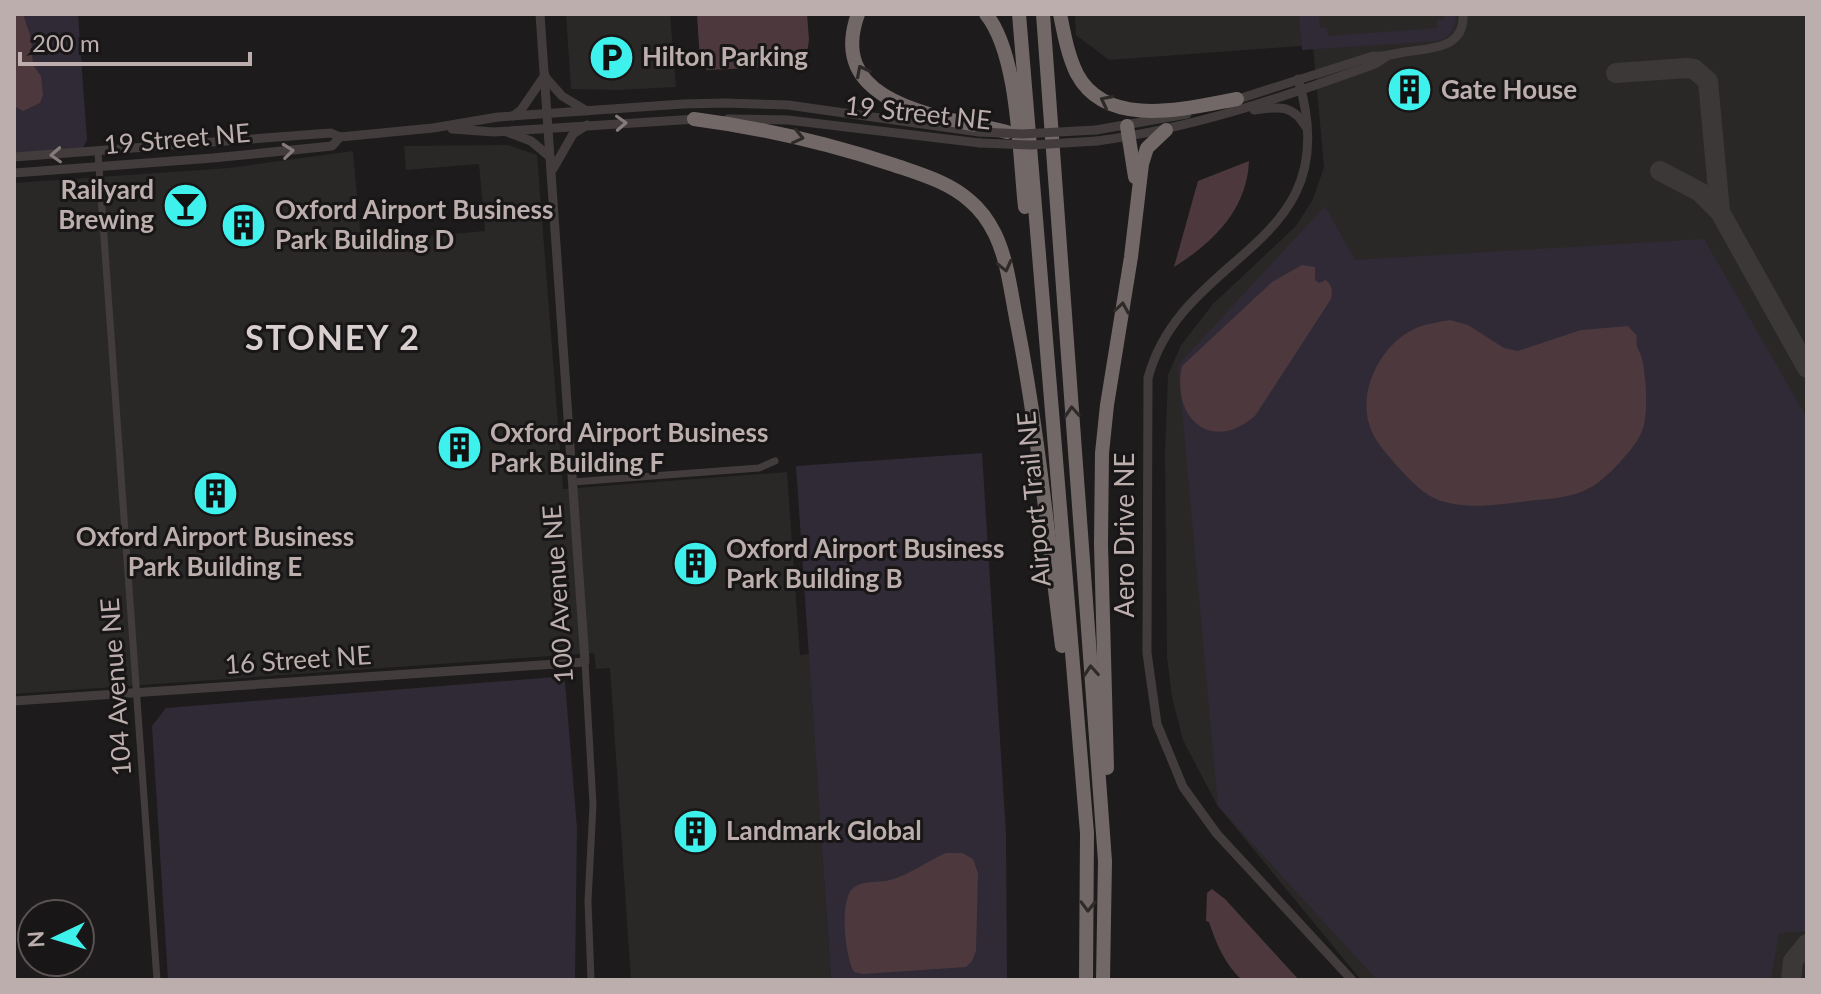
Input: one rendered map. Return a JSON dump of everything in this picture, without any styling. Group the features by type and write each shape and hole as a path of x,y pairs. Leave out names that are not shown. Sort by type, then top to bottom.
{"highway":[{"path":"858,14 854,26 854,52 869,84 891,102 978,128 1013,134"},
{"path":"986,14 1005,55 1013,90 1031,273 1045,350"},
{"name":"Airport Trail NE","path":"1019,14 1087,833 1086,980"},
{"name":"Airport Trail NE","path":"1043,14 1105,861 1103,980"},
{"path":"1060,14 1078,74 1086,87 1104,101 1121,108 1153,110 1238,106"},
{"path":"694,119 749,126 816,141 920,174 947,185 972,202 996,235 1004,260 1028,386 1087,833"},
{"path":"1105,861 1107,726 1101,544 1102,453 1136,205 1147,148 1166,130"},
{"path":"1128,131 1134,159 1136,205"}],"street":[{"name":"100 Avenue NE","path":"540,14 593,770 588,901 591,980"},
{"name":"19 Street NE","path":"1128,131 1166,130 1300,84 1375,64 1386,57 1435,49 1457,38 1463,17"},
{"path":"513,116 521,110 545,75 562,96 588,111"},
{"name":"Aero Drive NE","path":"1300,84 1308,129 1303,179 1291,205 1282,218 1183,311 1153,360 1146,399 1147,653 1157,724 1183,787 1217,834 1352,980"},
{"name":"19 Street NE","path":"14,157 331,133 340,137 513,116 683,104 762,103 845,112 931,127 978,128"},
{"path":"1238,106 1285,108 1298,114 1308,129"},
{"name":"19 Street NE","path":"433,128 504,131 694,119 788,120 980,143 1032,145 1128,131 1199,111 1238,106"},
{"path":"552,172 569,140 588,125"},
{"path":"504,131 531,141 550,157"},
{"name":"19 Street NE","path":"1013,134 1097,136"},
{"name":"19 Street NE","path":"14,173 332,146 340,137"},
{"name":"104 Avenue NE","path":"98,153 157,980"},
{"path":"573,482 759,468 775,461"},
{"name":"16 Street NE","path":"14,701 585,662"}],"shaded area":[{"path":"14,14 78,14 87,140 83,148 14,153"},
{"path":"14,14 23,14 31,38 33,65 41,76 43,95 40,103 23,111 14,106"},
{"path":"566,14 670,14 676,87 571,89"},
{"path":"697,14 807,14 809,40 806,59 796,66 707,70 700,61"},
{"path":"1075,14 1807,14 1807,980 1361,980 1217,805 1183,740 1172,697 1167,657 1165,453 1168,375 1181,345 1213,304 1296,226 1313,199 1324,167 1313,45 1109,60 1076,35"},
{"path":"1299,14 1319,14 1320,28 1327,28 1328,36 1437,28 1437,20 1444,19 1444,14 1456,14 1452,31 1438,41 1302,50"},
{"path":"508,145 537,155 563,489 787,472 800,655 809,654 831,980 631,980 610,668 596,669 594,653 14,694 14,183 229,168 353,151 361,242 485,231 479,164 406,170 404,146"},
{"path":"1249,161 1242,194 1226,223 1202,247 1174,267 1198,181"},
{"path":"1325,206 1355,260 1704,239 1807,418 1807,931 1779,933 1771,980 1377,980 1218,806 1178,365"},
{"path":"1302,265 1315,267 1315,280 1319,283 1328,282 1332,289 1331,299 1255,416 1239,427 1223,432 1210,431 1198,425 1183,401 1180,385 1182,366 1272,282"},
{"path":"1450,320 1468,325 1504,348 1518,351 1581,330 1628,326 1637,336 1646,385 1644,424 1636,443 1602,480 1574,495 1479,506 1445,502 1425,492 1397,466 1374,437 1367,418 1366,403 1374,373 1390,347 1418,327"},
{"path":"982,453 1006,834 1007,980 831,980 796,466"},
{"path":"555,677 565,682 577,828 575,980 168,980 152,726 166,708"},
{"path":"946,853 962,853 973,859 978,873 976,951 972,961 966,967 854,972 845,929 846,904 853,888 897,878"},
{"path":"1212,889 1225,899 1299,980 1242,980 1236,974 1206,921 1207,893"}],"taxiway":[{"path":"1616,73 1687,68 1694,69 1708,81 1720,212 1807,368"},
{"path":"1660,171 1700,192 1720,212"},
{"path":"1791,980 1793,961 1807,944"}],"place":[{"name":"Hilton Parking","path":"611,57"},
{"name":"Gate House","path":"1410,90"},
{"name":"Railyard Brewing","path":"185,205"},
{"name":"Oxford Airport Business Park Building D","path":"244,225"},
{"name":"Oxford Airport Business Park Building F","path":"459,448"},
{"name":"Oxford Airport Business Park Building E","path":"215,494"},
{"name":"Oxford Airport Business Park Building B","path":"695,564"},
{"name":"Landmark Global","path":"695,831"}],"district":[{"name":"STONEY 2","path":"333,338"}]}
